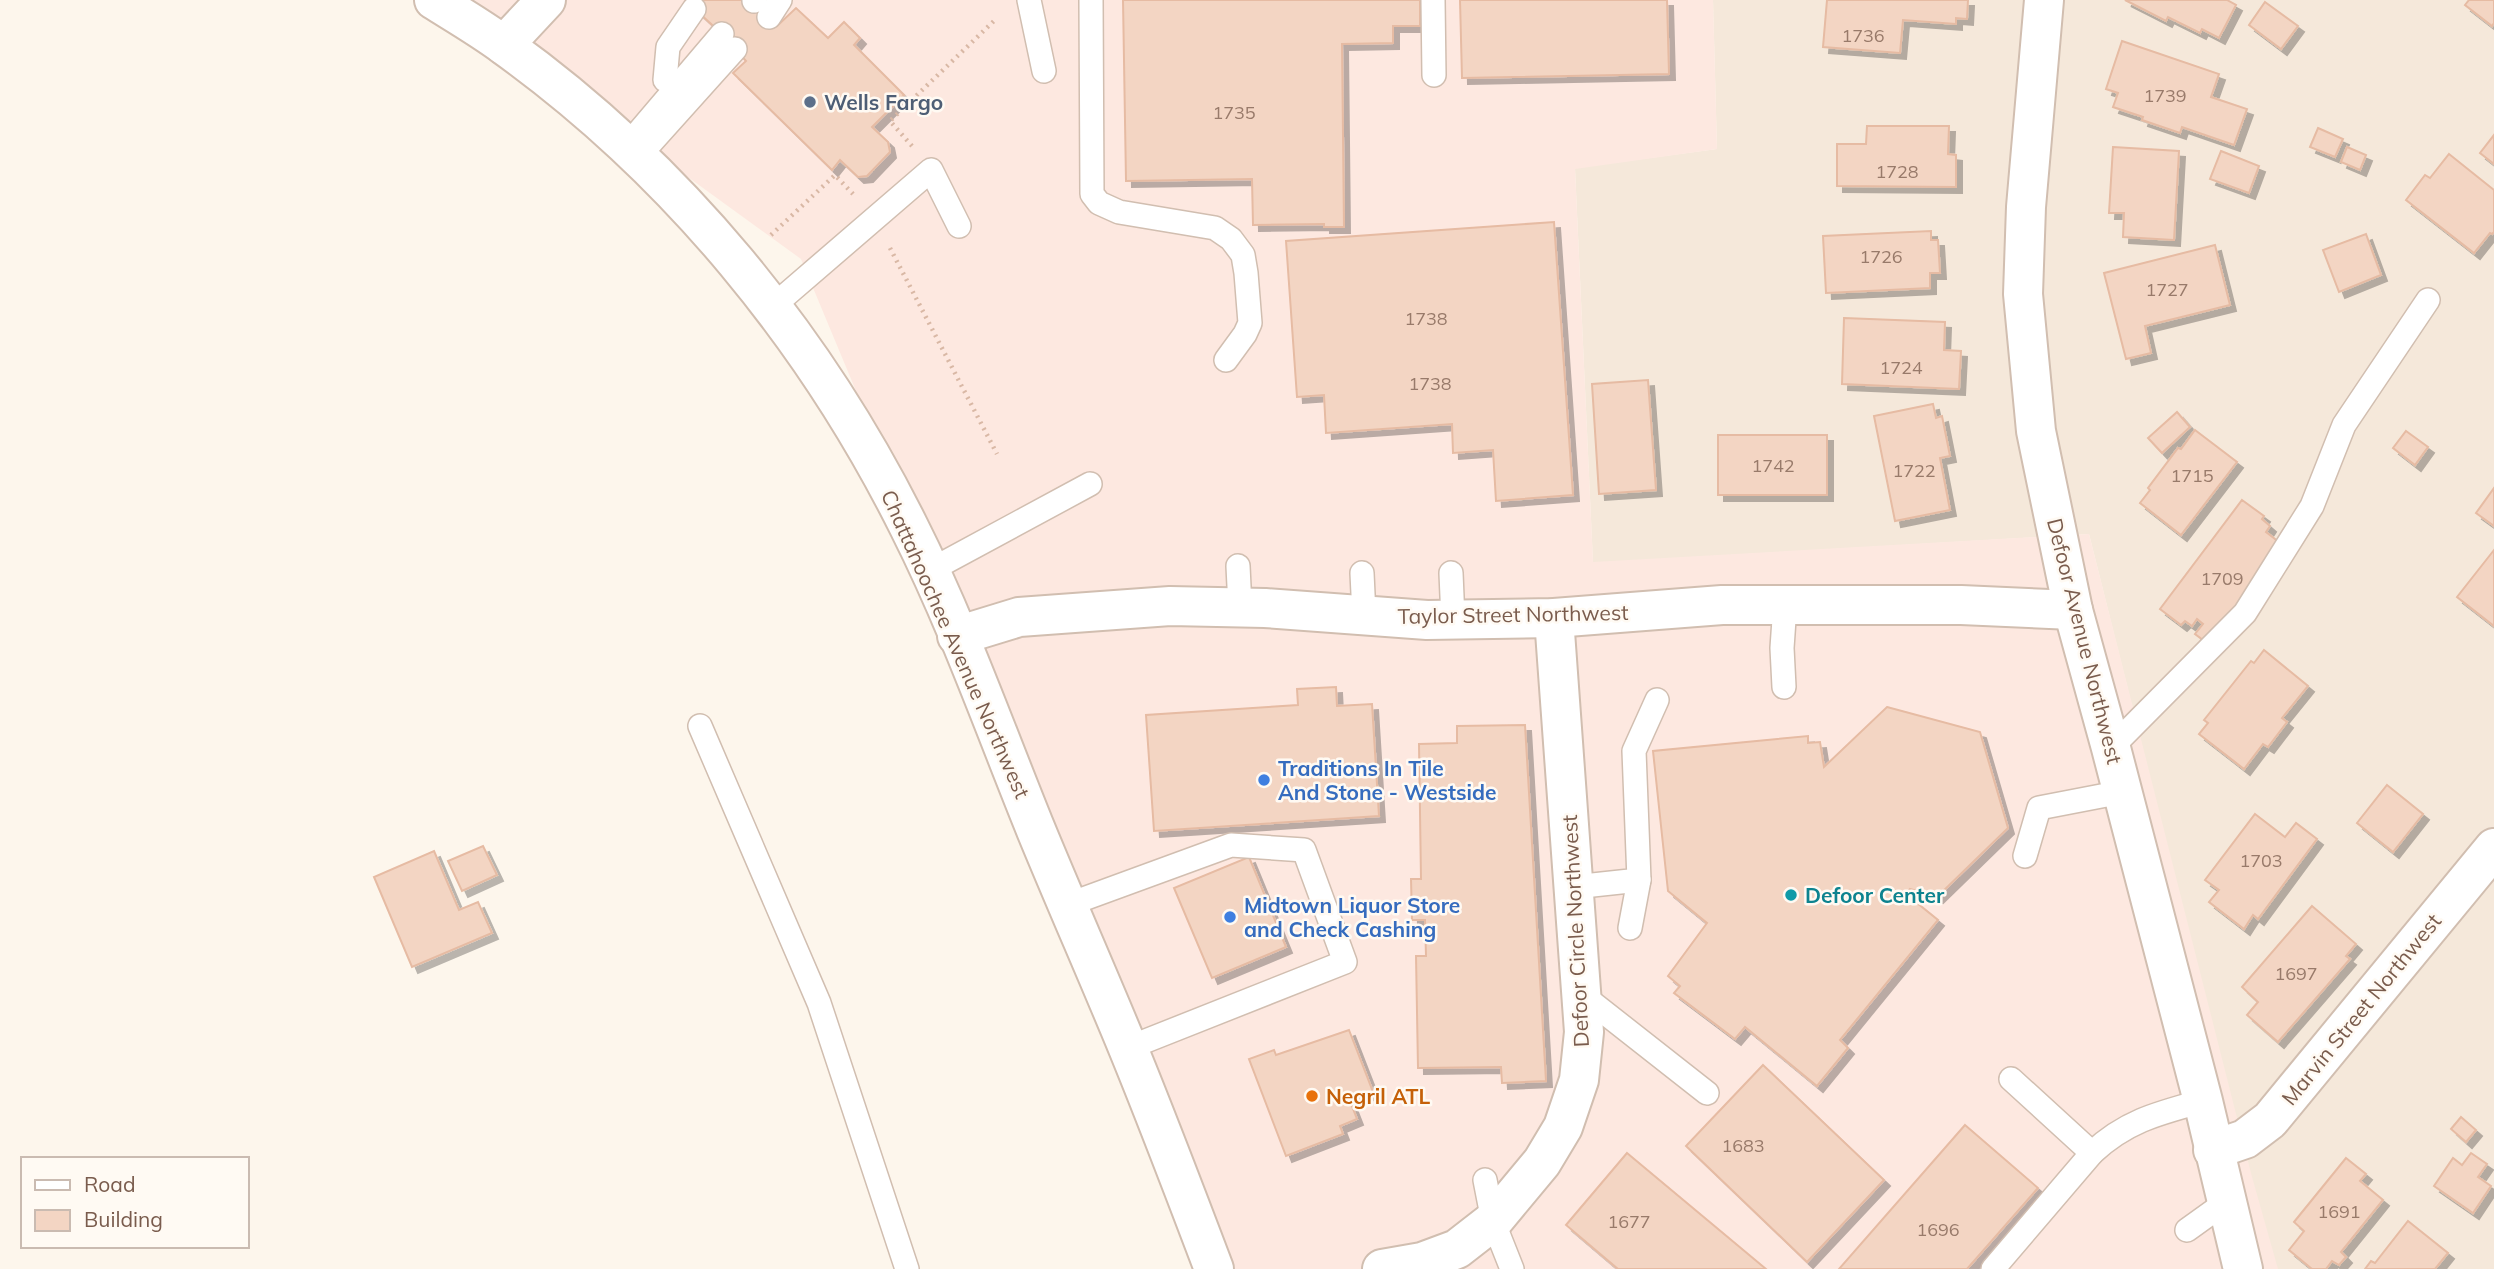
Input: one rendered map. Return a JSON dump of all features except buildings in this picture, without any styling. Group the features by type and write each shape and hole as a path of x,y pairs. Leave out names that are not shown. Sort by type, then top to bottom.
{"street":[{"name":"Chattahoochee Avenue Northwest","path":"434,0 504,45 576,102 625,146 707,228 772,307 819,371 867,449 910,529 957,636 1128,1048 1214,1269"},
{"path":"504,45 545,0"},
{"name":"Defoor Avenue Northwest","path":"2044,0 2026,207 2023,294 2036,431 2073,610 2203,1101 2243,1269"},
{"name":"Taylor Street Northwest","path":"957,636 1019,617 1170,606 1240,607 1427,620 1554,618 1721,605 1975,605 2073,610"},
{"name":"Defoor Circle Northwest","path":"1382,1269 1422,1262 1457,1250 1493,1221 1542,1162 1563,1127 1579,1080 1584,1032 1554,618"},
{"name":"Marvin Street Northwest","path":"2213,1150 2245,1139 2270,1120 2494,848"}],"lane":[{"path":"1029,0 1044,71"},
{"path":"1091,0 1092,194 1100,203 1119,212 1215,228 1231,239 1242,255 1250,323 1226,360"},
{"path":"1433,0 1434,75"},
{"path":"664,80 668,47 694,9"},
{"path":"723,36 625,146 638,111 664,80 723,36"},
{"path":"772,307 925,162 959,226"},
{"path":"2111,748 2245,613 2312,506 2344,425 2428,300"},
{"path":"929,571 1090,484"},
{"path":"1238,566 1240,607"},
{"path":"1362,573 1364,615"},
{"path":"1451,573 1453,620"},
{"path":"1784,687 1782,648 1785,605"},
{"path":"1630,928 1639,880 1634,751 1657,700"},
{"path":"699,726 819,1003 907,1269"},
{"path":"2025,856 2039,808 2122,792"},
{"path":"1067,905 1231,845 1304,850 1345,962 1128,1048"},
{"path":"1574,887 1639,880"},
{"path":"1581,994 1707,1093"},
{"path":"2011,1079 2092,1153"},
{"path":"1993,1269 2092,1153 2109,1137 2132,1123 2203,1101"},
{"path":"1485,1180 1493,1221 1512,1269"},
{"path":"2187,1230 2226,1202"}],"path":[{"path":"925,162 890,121 996,19"},
{"path":"771,235 835,175 856,198"},
{"path":"885,237 997,454"}],"shaded area":[{"path":"444,0 1713,0 1717,149 1575,169 1593,562 2089,534 2252,1177 2278,1269 1222,1269 801,259"},
{"path":"1713,0 2494,0 2494,1269 2276,1269 2250,1177 2089,534 1593,563 1575,168 1717,149"}],"place":[{"name":"Wells Fargo","path":"810,102"},
{"name":"Traditions In Tile And Stone - Westside","path":"1264,780"},
{"name":"Defoor Center","path":"1791,895"},
{"name":"Midtown Liquor Store and Check Cashing","path":"1230,917"},
{"name":"Negril ATL","path":"1312,1096"}]}
